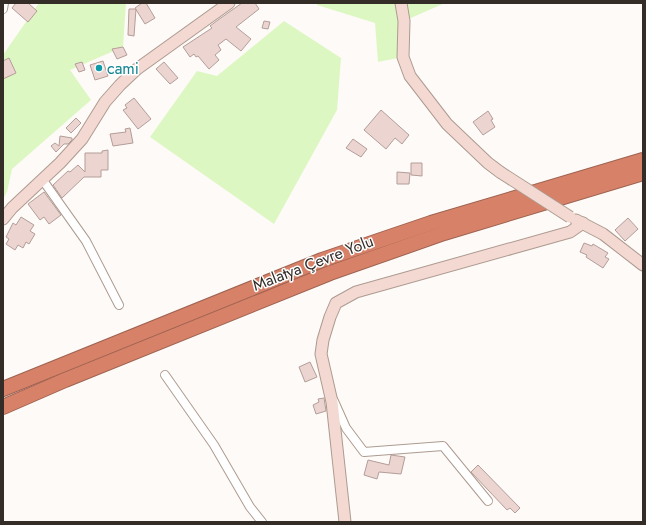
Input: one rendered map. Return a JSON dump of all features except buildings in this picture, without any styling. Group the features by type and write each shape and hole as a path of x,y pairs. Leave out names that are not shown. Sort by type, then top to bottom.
{"highway":[{"name":"Malatya Çevre Yolu","path":"3,389 322,260 431,223 643,160"},
{"name":"Malatya Çevre Yolu","path":"3,407 65,380 330,273 444,233 643,173"}],"street":[{"path":"3,9 4,3"},
{"path":"3,220 12,208 82,139 105,102 120,85 137,69 229,3"},
{"path":"401,3 404,21 403,57 410,76 447,124 488,163 500,172 570,217 604,234 643,265"},
{"path":"42,179 86,241 119,305"},
{"path":"345,522 330,393 321,354 323,340 336,303 356,292 570,232 583,223"},
{"path":"165,375 214,445 250,507 262,522"},
{"path":"330,393 346,428 364,452 444,446 488,501"}],"green space":[{"path":"39,3 126,3 123,47 70,70 91,100 12,169 7,192 3,199 3,55"},
{"path":"317,3 445,3 404,21 403,57 378,62 375,23 317,5"},
{"path":"284,21 341,58 337,110 274,224 150,137 197,71 217,76"}],"place":[{"name":"cami","path":"99,68"}]}
